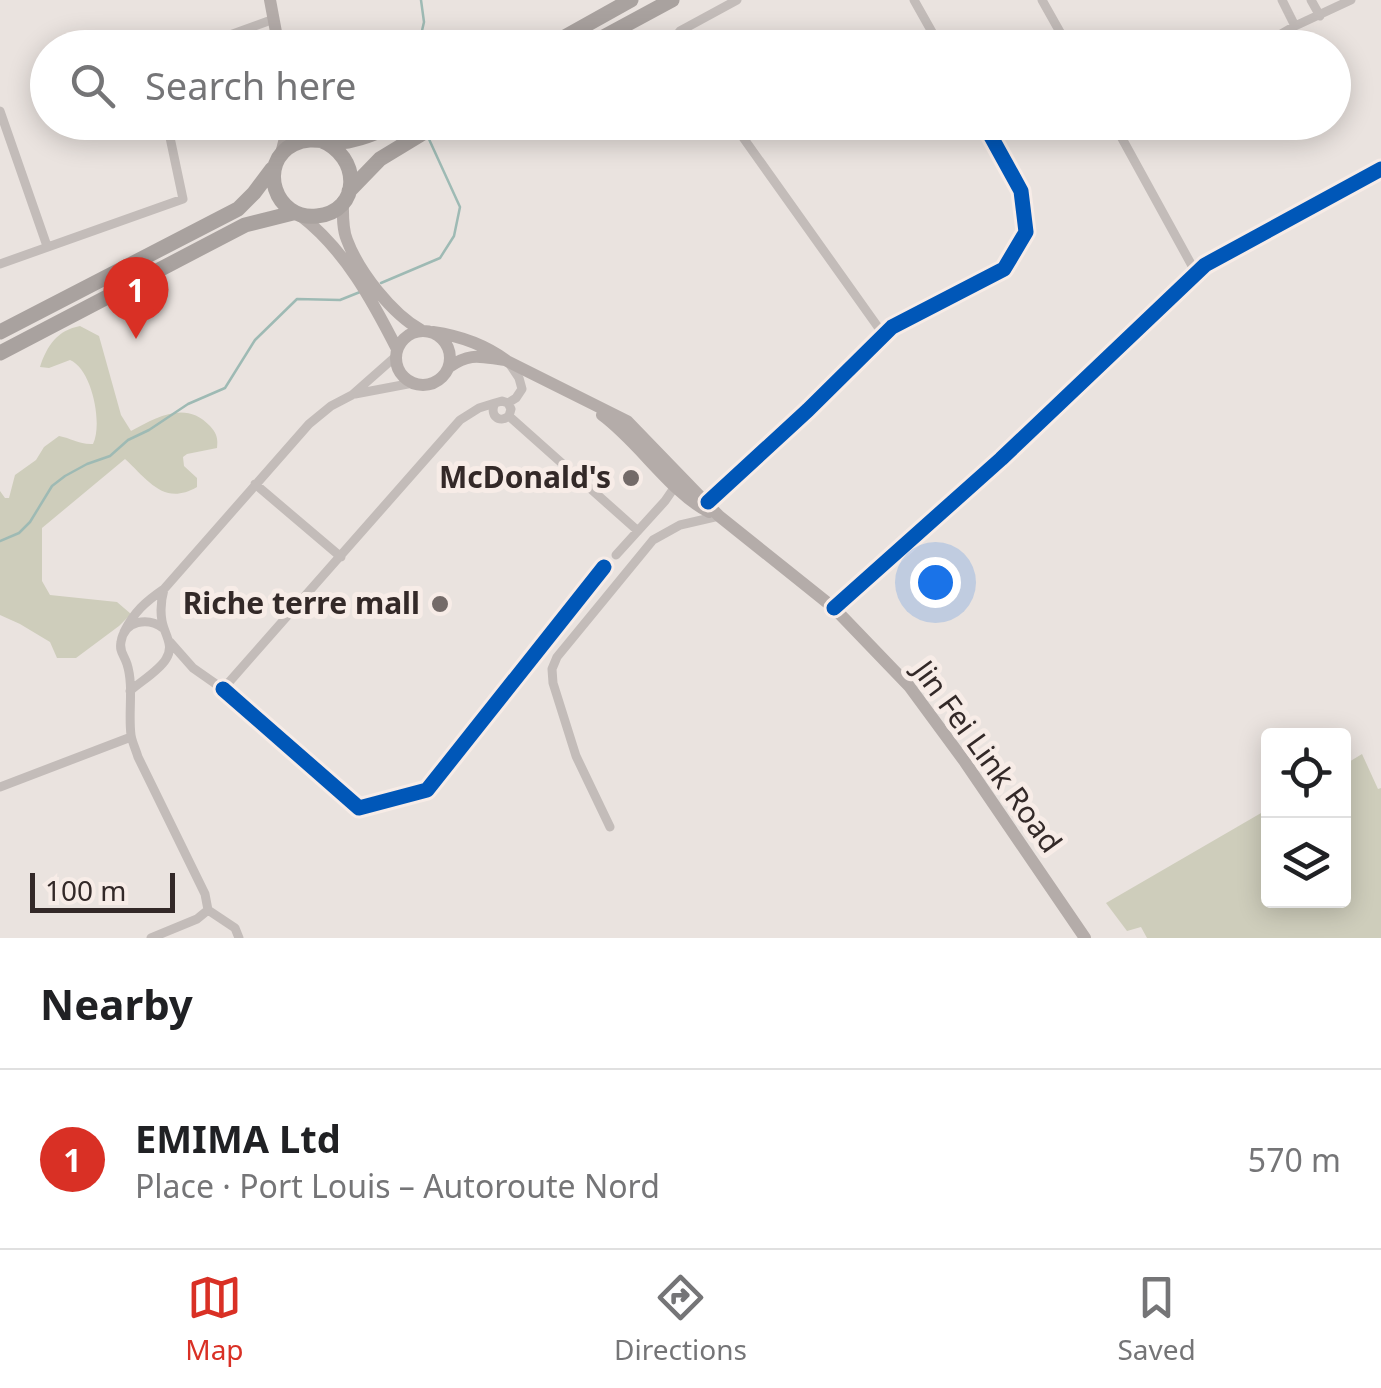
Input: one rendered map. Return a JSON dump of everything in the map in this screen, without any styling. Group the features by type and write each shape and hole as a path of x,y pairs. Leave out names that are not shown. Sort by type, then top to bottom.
{"highway":[{"path":"577,30 631,0"},
{"path":"617,30 672,0"},
{"path":"315,140 331,144 346,159 352,181 346,196"},
{"path":"0,332 238,209 290,146 315,140 353,140"},
{"path":"0,353 246,225 297,214 324,215 335,210 364,172 410,140"},
{"path":"278,159 273,178 275,192 282,204 297,214"}],"main road":[{"path":"270,0 276,30"},
{"path":"278,159 284,140"},
{"path":"346,196 346,240 366,274 396,313 446,342 451,359 449,368"},
{"path":"297,214 320,230 350,268 383,320 398,368 412,383 438,381 462,358 507,361"},
{"path":"396,353 411,333 427,331"},
{"name":"Jin Fei Link Road","path":"427,331 458,336 491,348 507,361 621,423 719,516 834,608 908,686 1085,938"},
{"path":"679,481 703,509 719,516"}],"street":[{"path":"682,30 737,0"},
{"path":"914,0 931,30"},
{"path":"1042,0 1059,30"},
{"path":"1282,0 1296,26"},
{"path":"1311,0 1320,16"},
{"path":"1289,30 1351,0"},
{"path":"244,30 274,19"},
{"path":"0,111 48,246"},
{"path":"0,264 183,199 171,140"},
{"path":"745,140 883,334"},
{"path":"708,502 892,326 1004,269 1026,232 1021,192 993,140"},
{"path":"1125,140 1196,273"},
{"path":"834,608 1204,265 1381,169"},
{"path":"239,938 235,928 208,910 206,894 138,757 131,737 127,663 120,647 124,632 142,604 164,589 309,424 352,395 396,353"},
{"path":"507,361 522,389 508,403"},
{"path":"352,395 412,383"},
{"path":"222,690 468,414 502,400 512,410 502,420 468,414"},
{"path":"494,416 495,404"},
{"path":"509,416 638,531"},
{"path":"616,555 679,481"},
{"path":"255,484 340,557"},
{"path":"610,827 576,756 552,669 557,656 653,540 680,525 719,516"},
{"path":"164,589 163,628 193,668 359,808 427,790 604,567"},
{"path":"124,632 138,622 156,623 163,628"},
{"path":"130,690 160,665 170,642"},
{"path":"127,663 139,670 160,665 193,668"},
{"path":"0,787 131,737"},
{"path":"151,938 208,910"}],"green space":[{"path":"80,326 99,336 121,415 131,431 181,412 201,418 210,426 216,434 217,448 183,457 184,466 197,478 197,487 175,494 150,483 125,459 42,528 42,581 50,595 117,602 131,614 76,658 57,658 50,642 0,615 0,491 9,498 15,475 59,436 93,444 97,424 94,398 78,365 70,360 49,368 40,367 54,340"},
{"path":"1362,754 1378,789 1381,788 1381,938 1147,938 1141,927 1127,931 1106,903 1261,813 1261,908 1351,908 1351,761"}],"waterway":[{"path":"421,0 422,30"},
{"path":"381,283 440,258 454,236 460,207 429,140"},
{"path":"0,541 19,533 52,486 65,476 110,456 128,440 188,404 225,388 255,340 297,299 340,300 360,292"}],"cycle path":[{"path":"708,502 892,327 1004,269 1026,232 1021,191 993,140"},
{"path":"834,608 1001,459 1205,265 1381,169"},
{"path":"223,689 359,808 427,790 604,567"}],"place":[{"name":"EMIMA Ltd","path":"136,339"},
{"name":"McDonald's","path":"631,478"},
{"name":"Riche terre mall","path":"440,604"}]}
